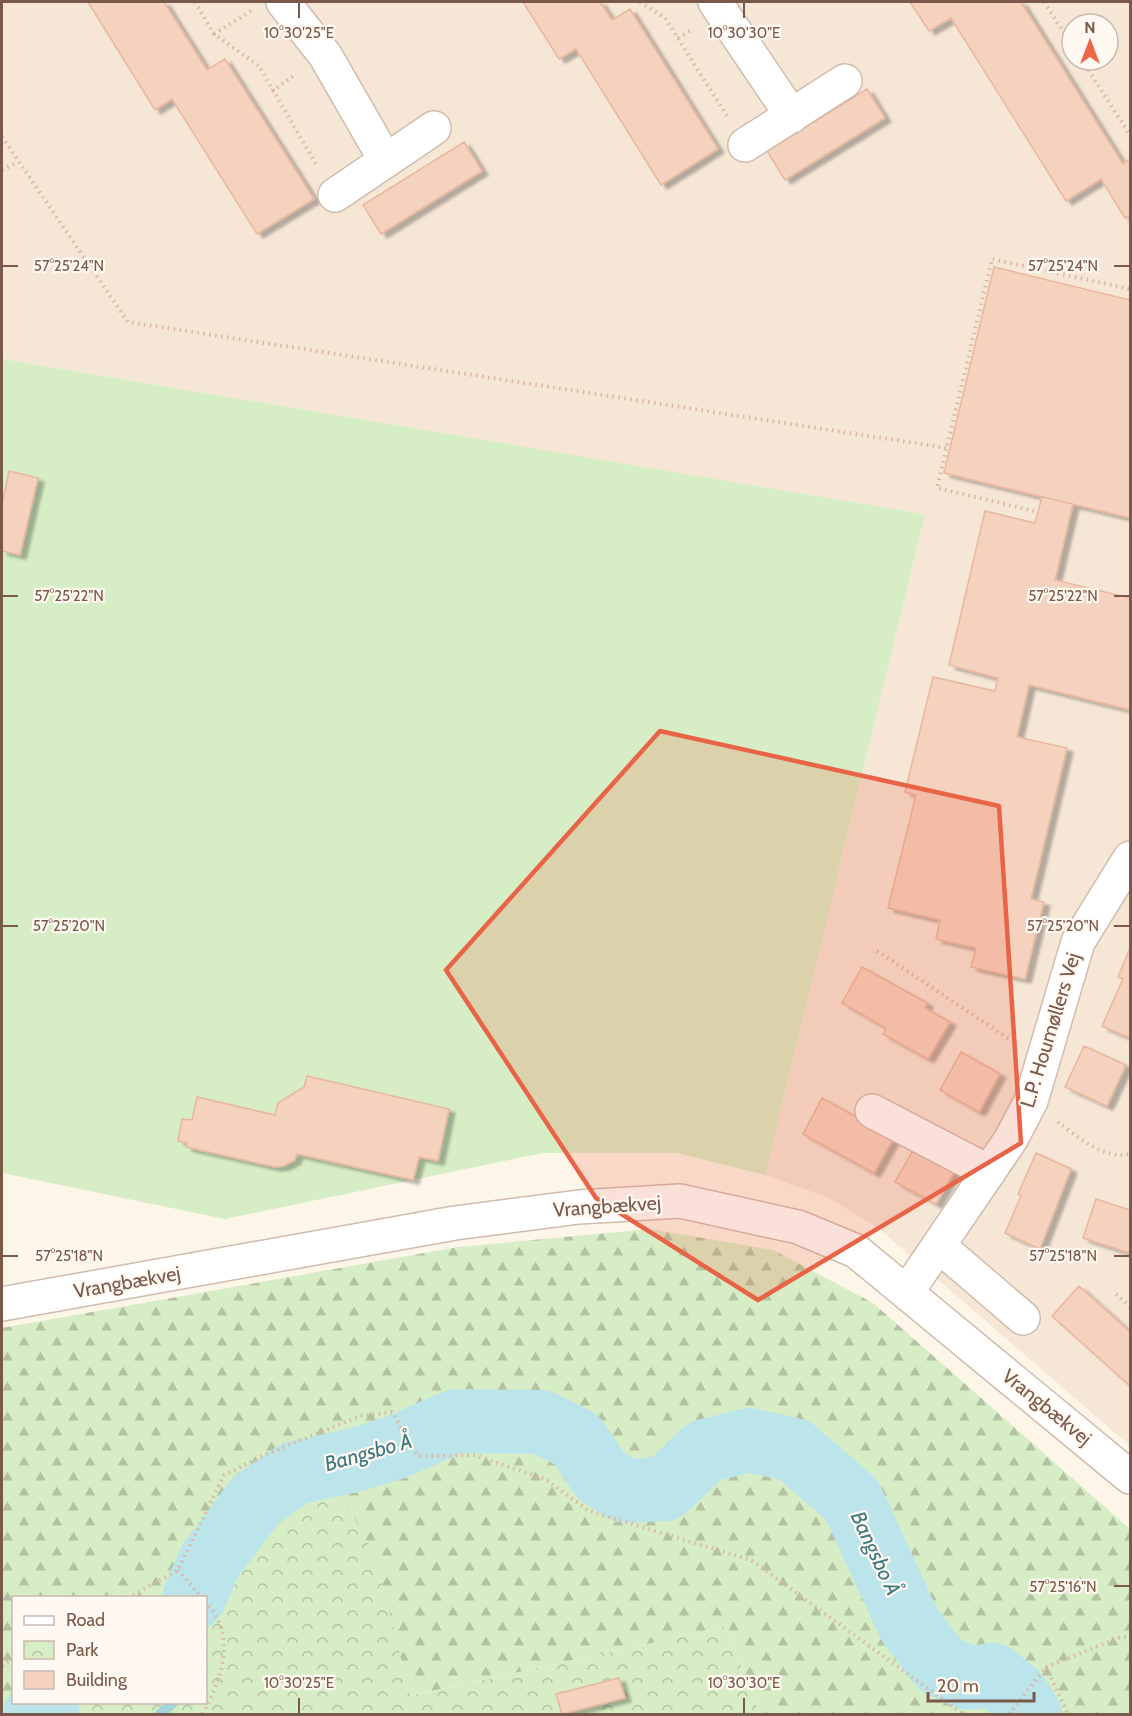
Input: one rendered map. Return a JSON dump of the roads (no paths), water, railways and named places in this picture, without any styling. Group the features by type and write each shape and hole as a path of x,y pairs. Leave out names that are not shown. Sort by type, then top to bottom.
{"street":[{"path":"715,2 792,116"},
{"path":"270,4 325,55 386,161"},
{"path":"745,145 845,81"},
{"path":"335,195 434,128"},
{"name":"L.P. Houmøllers Vej","path":"907,1292 1011,1139 1031,1101 1078,942 1131,858"},
{"path":"872,1111 989,1172"},
{"name":"Vrangbækvej","path":"2,1305 455,1223 579,1207 680,1201 798,1227 856,1251 1131,1477"},
{"path":"939,1246 1023,1318"}],"waterway":[{"name":"Bangsbo Å","path":"195,1596 210,1561 256,1500 295,1473 355,1460 394,1448 456,1421 541,1422 577,1440 601,1476 626,1491 665,1489 705,1451 749,1440 794,1450 852,1500 909,1624 940,1665 968,1678 993,1675 1015,1692 1030,1714"},
{"name":"Bangsbo Å","path":"35,1714 46,1704"},
{"path":"160,1714 172,1704"}]}
